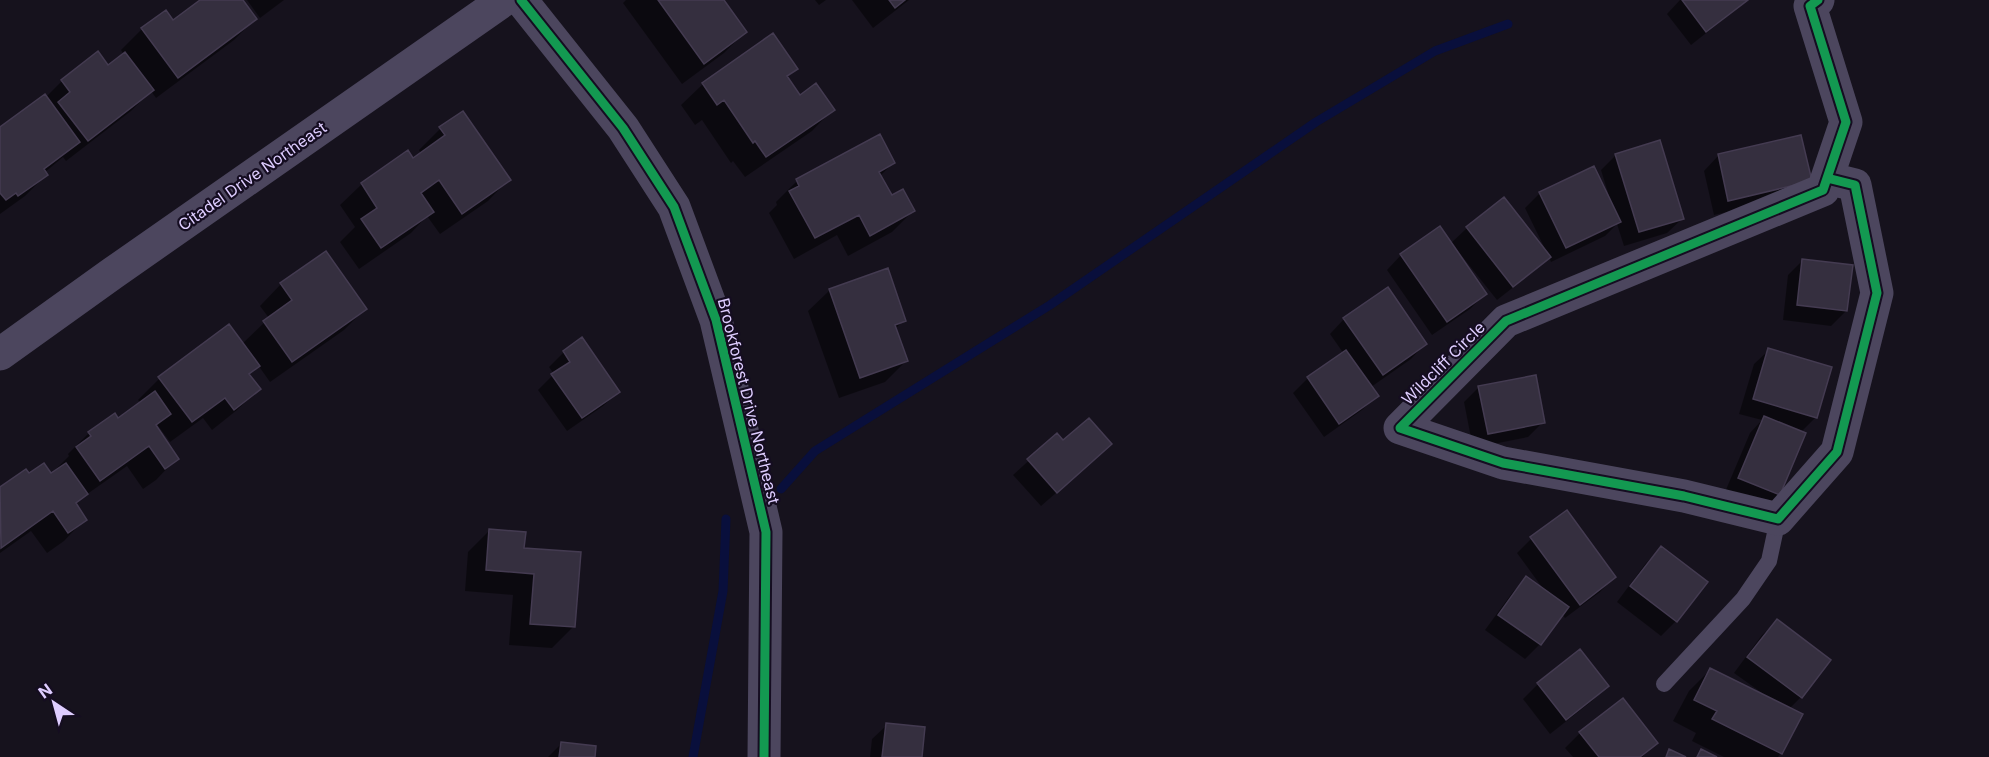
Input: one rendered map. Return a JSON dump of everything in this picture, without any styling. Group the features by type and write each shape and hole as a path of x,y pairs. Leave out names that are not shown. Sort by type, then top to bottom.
{"street":[{"name":"Citadel Drive Northeast","path":"0,354 122,266 504,0"},
{"name":"Brookforest Drive Northeast","path":"522,0 623,128 674,207 716,320 766,531 764,757"},
{"path":"1778,519 1837,452 1877,293 1855,186 1827,178 1846,122 1810,6 1818,0"},
{"name":"Wildcliff Circle","path":"1778,519 1684,496 1503,463 1400,428 1506,321 1823,190 1827,178"}],"lane":[{"path":"1664,684 1743,599 1769,561 1778,519"}],"building":[{"path":"200,0 243,0 257,19 178,78 141,28 166,10 173,20"},
{"path":"658,0 724,0 747,32 704,64"},
{"path":"889,0 905,0 895,8"},
{"path":"1682,0 1748,0 1706,32"},
{"path":"773,33 798,69 787,76 800,95 816,83 835,110 766,157 755,141 753,143 724,100 717,105 702,83"},
{"path":"98,51 108,65 125,52 154,90 88,141 58,102 70,92 61,80"},
{"path":"45,94 80,142 44,169 48,175 18,196 16,193 6,200 0,193 0,127"},
{"path":"463,111 511,180 462,214 439,180 421,193 434,212 381,248 361,219 377,208 361,183 408,150 413,158 445,135 439,127"},
{"path":"880,134 895,163 879,172 892,195 903,189 915,211 870,236 859,215 815,238 789,191 799,186 796,179"},
{"path":"1801,135 1812,181 1728,201 1718,154"},
{"path":"1660,140 1684,219 1639,232 1615,154"},
{"path":"1594,166 1621,222 1566,248 1539,192"},
{"path":"1504,197 1551,257 1513,287 1466,227"},
{"path":"1440,226 1487,294 1447,322 1400,254"},
{"path":"326,251 367,309 292,362 263,321 292,300 280,283"},
{"path":"1802,259 1853,265 1847,311 1797,305"},
{"path":"888,268 906,321 895,325 908,361 860,378 829,289"},
{"path":"1388,287 1427,344 1383,375 1343,318"},
{"path":"229,324 260,366 249,374 261,389 234,410 225,398 192,422 158,377"},
{"path":"582,337 620,392 582,418 551,374 570,362 563,351"},
{"path":"1768,348 1832,367 1817,418 1753,399"},
{"path":"1346,350 1379,396 1339,424 1307,377"},
{"path":"1536,375 1545,423 1488,434 1478,386"},
{"path":"155,391 171,414 156,425 179,459 165,469 149,446 100,481 76,447 91,436 88,432 115,413 118,418"},
{"path":"1764,416 1806,433 1780,495 1738,478"},
{"path":"1089,418 1112,444 1057,493 1027,459 1057,433 1063,440"},
{"path":"44,463 51,473 66,463 88,494 76,503 87,520 68,533 53,511 1,548 0,487 26,469 29,473"},
{"path":"1567,510 1616,577 1580,605 1530,537"},
{"path":"489,529 526,532 524,548 581,552 575,627 530,624 534,574 486,570"},
{"path":"1661,546 1708,582 1677,622 1630,586"},
{"path":"1526,576 1569,607 1541,645 1498,615"},
{"path":"1777,619 1831,660 1802,698 1747,657"},
{"path":"1580,649 1609,686 1566,720 1537,683"},
{"path":"1710,668 1803,714 1782,754 1712,719 1717,711 1694,700"},
{"path":"1623,698 1658,743 1640,757 1599,757 1579,732"},
{"path":"886,723 925,727 922,757 882,757"},
{"path":"561,742 596,746 595,757 559,757"},
{"path":"1669,749 1686,757 1666,757"},
{"path":"1701,749 1717,757 1697,757"}],"waterway":[{"path":"781,489 815,451 1050,305 1316,122 1435,51 1508,24"},
{"path":"693,757 723,591 726,519"}],"cycle path":[{"path":"521,0 623,128 674,207 716,320 766,532 764,757"},
{"path":"1818,0 1810,6 1846,122 1823,190 1506,321 1400,428 1503,463 1684,496 1778,519 1837,452 1877,293 1855,185 1827,178"}]}
